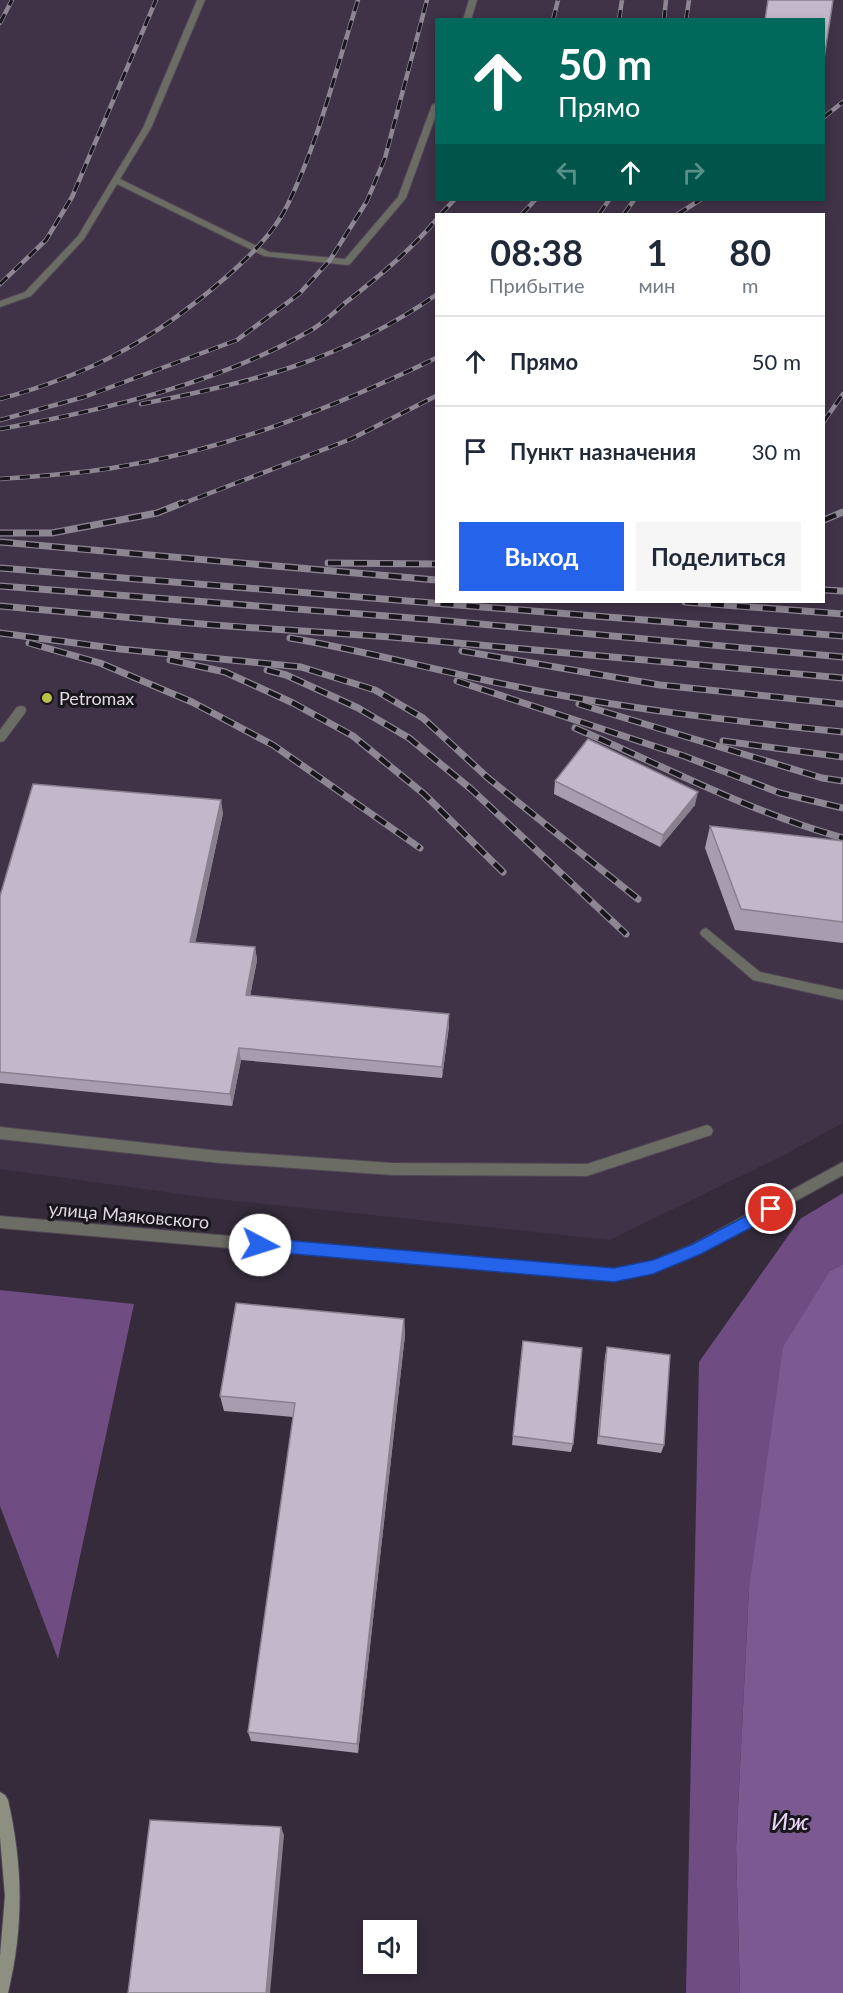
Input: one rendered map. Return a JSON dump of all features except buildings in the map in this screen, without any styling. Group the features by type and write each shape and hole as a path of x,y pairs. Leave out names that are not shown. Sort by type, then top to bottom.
{"main road":[{"path":"0,1800 10,1839 14,1906 7,1968 0,1993"}],"street":[{"path":"0,304 28,294 81,237 147,128 201,0"},
{"path":"467,18 473,0"},
{"path":"116,180 267,254 347,262 402,198 435,108"},
{"path":"0,738 21,710"},
{"path":"706,933 757,976 843,995"},
{"path":"0,1133 220,1157 392,1169 587,1170 707,1131"},
{"name":"улица Маяковского","path":"0,1222 614,1275 653,1267 696,1249 843,1168"}],"shaded area":[{"path":"0,0 843,0 843,1123 786,1154 610,1240 208,1198 0,1169"},
{"path":"843,1193 843,1264 830,1271 749,1589 736,1848 740,1993 686,1993 699,1362 800,1219"},
{"path":"0,1290 134,1304 58,1659 0,1506"}],"water":[{"name":"Иж","path":"843,1264 843,1993 740,1993 736,1848 749,1589 783,1347 830,1271"}],"railway":[{"path":"0,23 12,0"},
{"path":"0,284 46,240 72,197 156,0"},
{"path":"0,399 64,378 147,337 199,300 260,245 287,206 298,181 326,104 358,0"},
{"path":"0,420 84,397 237,340 299,294 330,260 367,201 385,158 427,0"},
{"path":"554,18 558,0"},
{"path":"619,18 622,0"},
{"path":"664,18 666,0"},
{"path":"686,18 689,0"},
{"path":"825,116 843,102"},
{"path":"442,213 453,201"},
{"path":"523,213 534,201"},
{"path":"600,213 608,201"},
{"path":"625,213 633,201"},
{"path":"680,213 698,201"},
{"path":"0,429 80,413 161,392 240,365 277,348 325,320 393,264 435,221"},
{"path":"141,404 258,377 331,353 401,317 435,296"},
{"path":"0,479 103,469 159,459 241,438 320,409 435,358"},
{"path":"825,420 843,394"},
{"path":"179,505 351,439 435,397"},
{"path":"0,533 52,533 157,513 182,503"},
{"path":"825,520 843,512"},
{"path":"0,542 435,580"},
{"path":"328,563 435,564"},
{"path":"0,568 843,636"},
{"path":"0,586 425,619 843,657"},
{"path":"825,590 843,591"},
{"path":"698,603 843,614"},
{"path":"0,606 213,625 391,637 843,678"},
{"path":"0,633 120,649 301,667 375,690 423,718 488,778 638,899"},
{"path":"290,638 599,702 720,719 843,732"},
{"path":"29,643 100,663 192,702 273,745 420,848"},
{"path":"462,651 660,685 843,704"},
{"path":"170,660 225,672 293,703 353,736 424,794 503,872"},
{"path":"267,670 286,675 358,708 409,738 471,789 626,934"},
{"path":"457,681 684,756 780,793 843,808"},
{"path":"579,704 822,778 843,781"},
{"path":"575,728 740,802 843,838"},
{"path":"723,741 843,757"}],"place":[{"name":"Petromax","path":"47,698"}],"route":[{"path":"260,1245 614,1275 653,1267 696,1249 771,1209"}]}
